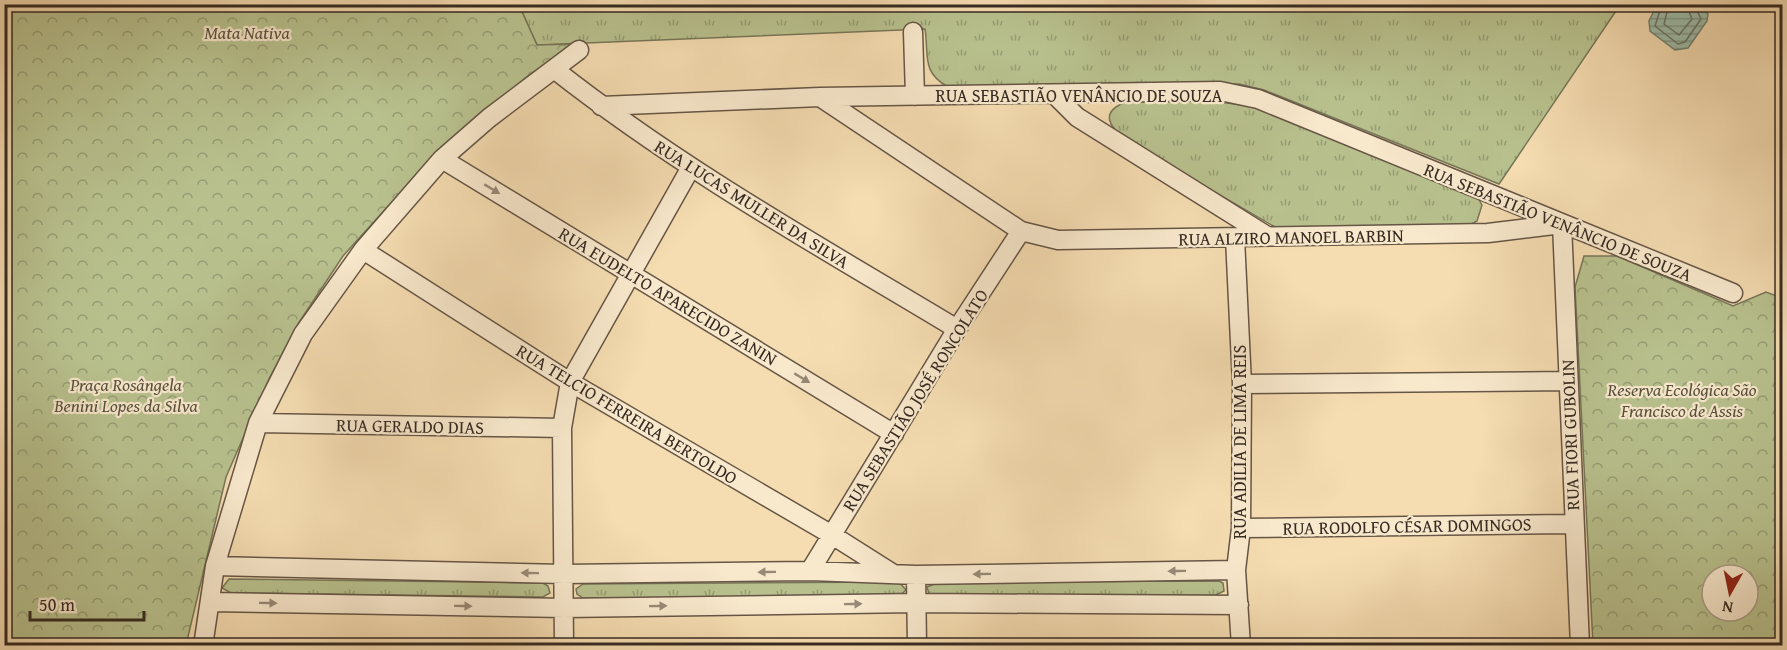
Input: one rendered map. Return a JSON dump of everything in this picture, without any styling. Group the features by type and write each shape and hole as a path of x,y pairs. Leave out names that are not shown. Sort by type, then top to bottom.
{"street":[{"path":"913,32 915,96"},
{"path":"203,645 214,566 258,423 303,334 363,250 442,159 489,118 579,50"},
{"name":"RUA LUCAS MULLER DA SILVA","path":"554,69 690,169 957,329"},
{"name":"RUA SEBASTIÃO VENÂNCIO DE SOUZA","path":"602,106 820,97 1220,91 1258,99 1733,293"},
{"path":"1054,94 1077,117 1267,236"},
{"path":"820,97 1021,231"},
{"name":"RUA EUDELTO APARECIDO ZANIN","path":"442,159 894,434"},
{"path":"564,645 562,428 570,382 690,169"},
{"name":"RUA ALZIRO MANOEL BARBIN","path":"1021,231 1058,240 1235,238 1488,234 1562,224"},
{"name":"RUA FIORI GUBOLIN","path":"1562,224 1580,645"},
{"name":"RUA SEBASTIÃO JOSÉ RONCOLATO","path":"810,571 957,329 1021,231"},
{"name":"RUA ADILIA DE LIMA REIS","path":"1235,238 1242,384 1241,528 1236,570 1241,645"},
{"name":"RUA TELCIO FERREIRA BERTOLDO","path":"363,250 570,382 832,535 893,574"},
{"path":"1242,384 1568,381"},
{"name":"RUA GERALDO DIAS","path":"258,423 562,428"},
{"name":"RUA RODOLFO CÉSAR DOMINGOS","path":"1241,528 1574,524"},
{"path":"214,566 564,574 810,571 916,575 1236,570"},
{"path":"916,575 917,645"},
{"path":"210,602 564,608 916,603 1239,605"}],"green space":[{"name":"Praça Rosângela Benini Lopes da Silva","path":"4,5 519,5 537,45 573,44 525,78 428,162 343,256 298,324 269,379 226,477 186,645 5,645"},
{"path":"519,5 1620,5 1499,184 1264,90 1239,84 948,87 939,81 930,69 925,29 537,45"},
{"path":"1210,101 1252,106 1478,198 1482,205 1477,221 1468,226 1275,227 1127,141 1115,130 1110,120 1112,110 1126,102"},
{"name":"Reserva Ecológica São Francisco de Assis","path":"1584,256 1617,256 1733,306 1766,292 1782,298 1782,645 1593,645 1575,287"},
{"path":"229,579 543,583 548,586 550,593 543,597 231,593 222,588"},
{"path":"1219,581 1223,583 1224,591 1216,595 938,598 929,594 927,587 939,582"},
{"path":"899,582 906,590 898,597 583,598 577,594 576,589 583,584"}],"water":[{"path":"1657,5 1697,5 1708,14 1707,21 1688,48 1675,50 1650,31 1649,21"}],"park label":[{"name":"Mata Nativa","path":"247,32"}]}
